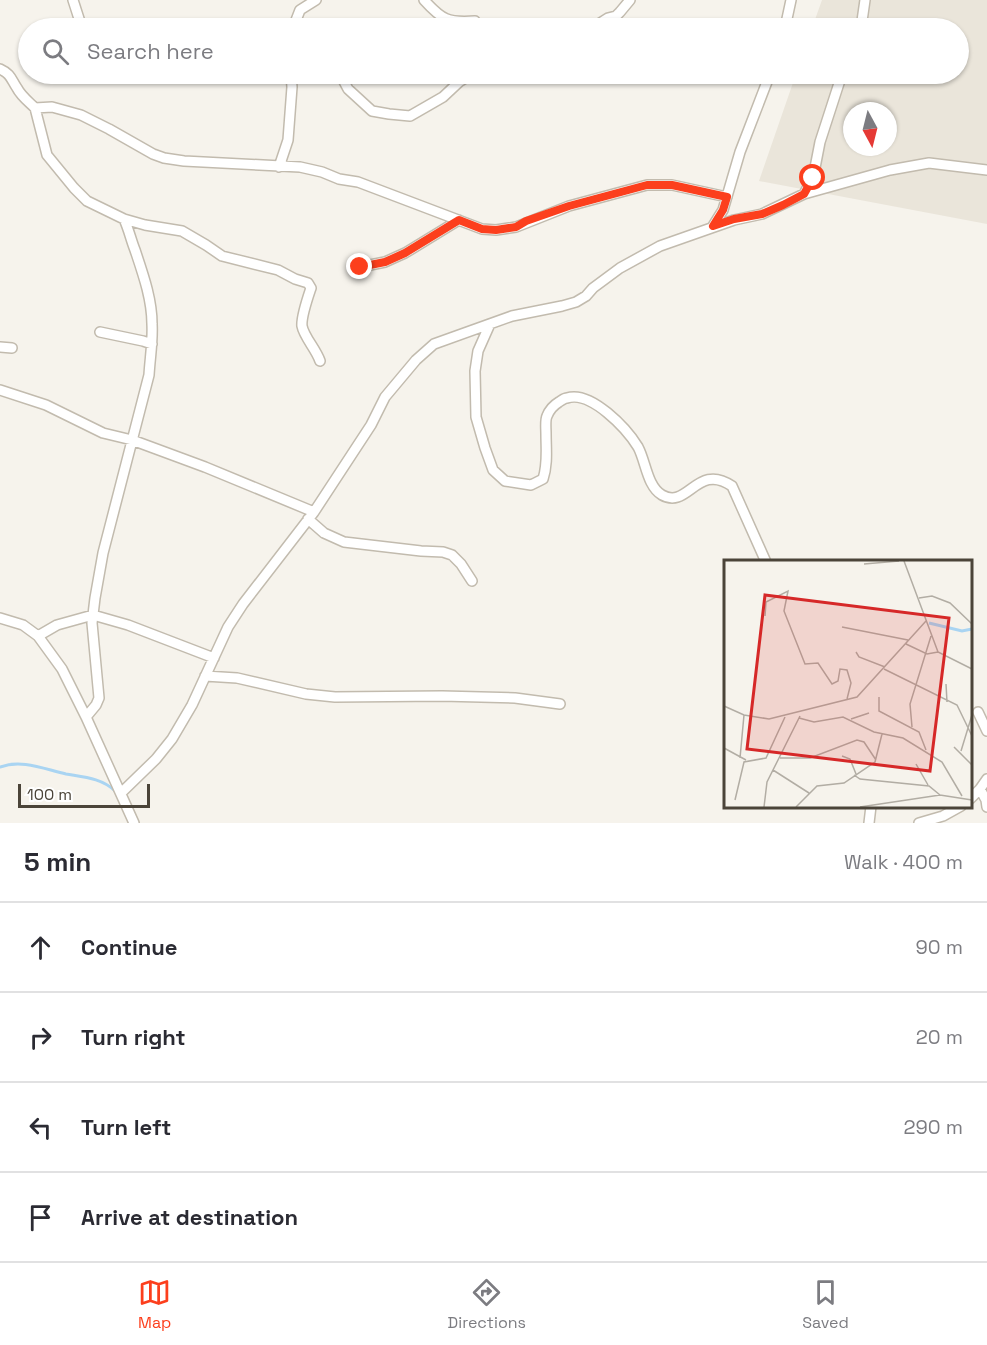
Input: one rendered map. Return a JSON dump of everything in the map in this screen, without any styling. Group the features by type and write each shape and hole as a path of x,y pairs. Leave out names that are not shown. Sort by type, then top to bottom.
{"street":[{"path":"73,0 79,18"},
{"path":"299,18 300,10 316,0"},
{"path":"424,0 435,13 443,18"},
{"path":"608,18 616,16 630,0"},
{"path":"787,18 791,0"},
{"path":"862,18 865,0"},
{"path":"0,69 12,78 17,89 35,108 46,155 87,201 124,219 182,231 222,256 278,270 308,283 311,288 302,325 320,361"},
{"path":"279,167 288,140 292,84"},
{"path":"346,84 372,111 410,116 443,97 457,84"},
{"path":"713,226 723,210 740,152 766,84"},
{"path":"804,194 813,178 820,142 839,84"},
{"path":"35,108 52,107 81,116 164,158 300,167 339,179 358,182 482,229 496,230 516,227 526,221 569,206 647,185 672,185 727,197"},
{"path":"121,793 156,759 172,739 192,705 228,627 243,604 311,516 371,425 385,397 416,360 434,344 512,316 576,302 620,268 660,246 734,219 762,214 804,194 890,170 929,163 987,170"},
{"path":"86,717 99,698 92,623 103,554 149,375 152,344 152,322 148,296 124,219"},
{"path":"360,267 385,262 405,253 459,220"},
{"path":"490,324 478,351 475,371 477,417 493,470 505,481 531,485 543,479 547,467 546,417 555,405 567,398 579,397 599,406 624,428 638,448 654,489 664,496 673,497 686,494 709,478 723,480 732,486 765,560"},
{"path":"100,332 152,344"},
{"path":"0,347 12,348"},
{"path":"0,390 46,405 103,433 132,440 205,466 311,516 324,533 344,542 443,552 452,555 472,581"},
{"path":"38,636 57,626 93,615 128,625 214,658"},
{"path":"0,618 22,624 38,636 62,669 134,823"},
{"path":"205,676 237,678 306,694 335,697 515,698 560,704"},
{"path":"978,712 987,731"},
{"path":"972,797 987,779"},
{"path":"980,789 987,807"},
{"path":"869,823 871,808"},
{"path":"919,823 943,816 959,808"}],"shaded area":[{"path":"822,0 987,0 987,224 759,181 793,84 969,84 969,18 816,18"}],"waterway":[{"path":"0,767 16,764 33,766 92,779 104,783 115,791"}],"route":[{"path":"360,267 385,262 405,253 459,220 482,229 496,230 516,227 526,221 569,206 647,185 672,185 727,197 723,210 713,226 734,219 762,214 783,205 804,194 813,178"}]}
